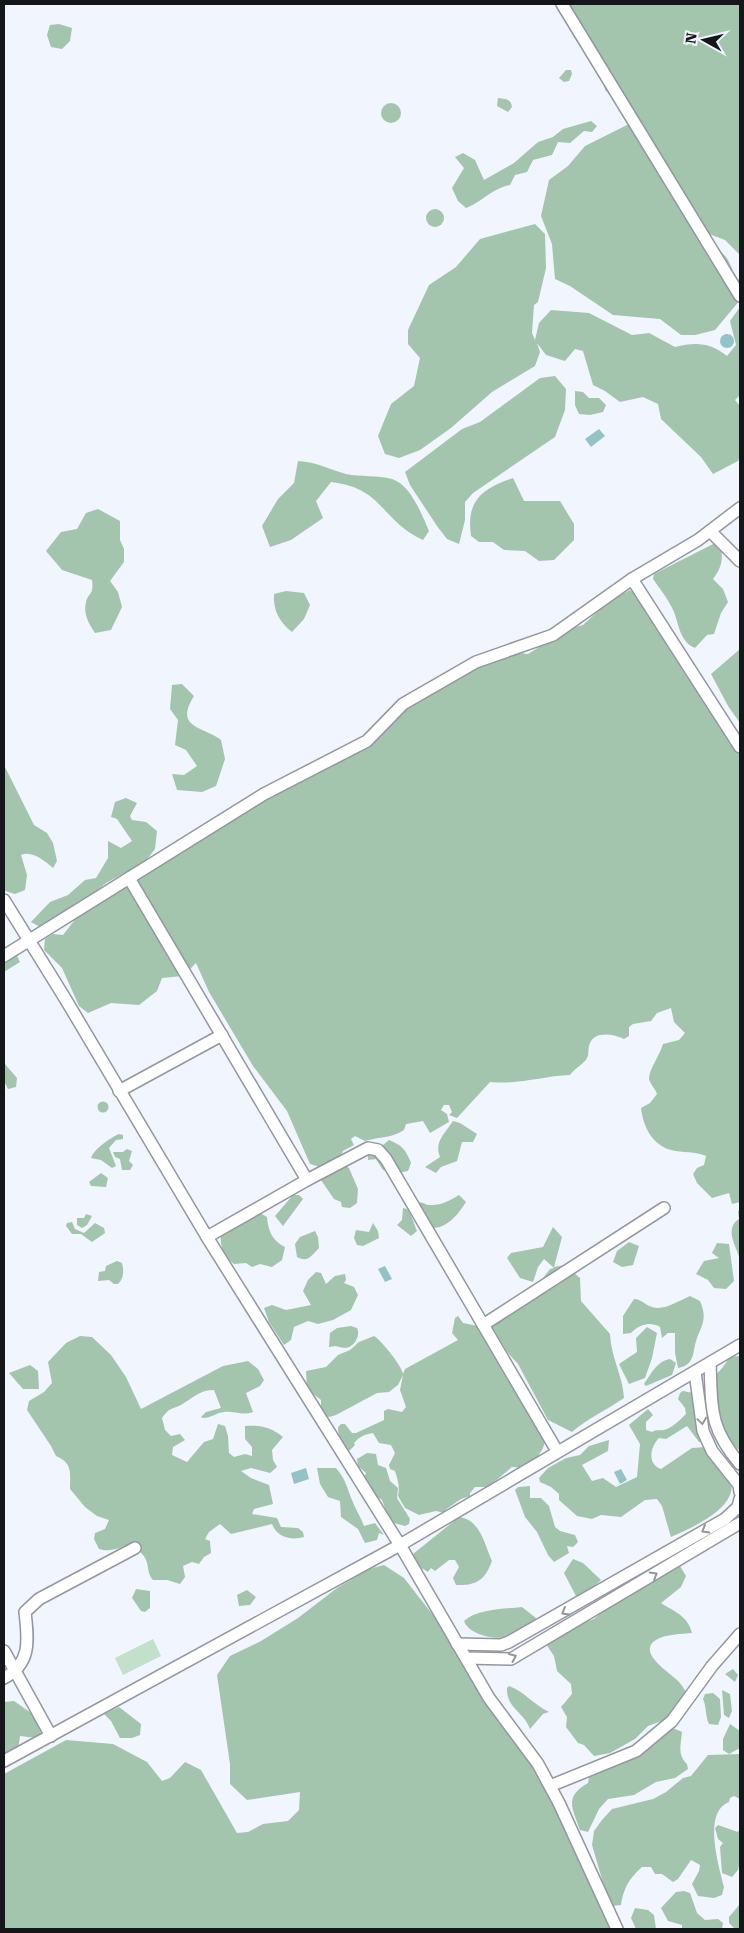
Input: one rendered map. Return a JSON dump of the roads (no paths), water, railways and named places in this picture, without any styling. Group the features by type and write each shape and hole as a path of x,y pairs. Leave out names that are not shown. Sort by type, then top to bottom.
{"street":[{"path":"562,4 740,296"},
{"path":"4,956 264,794 368,741 402,704 476,662 553,635 632,579 710,531 740,508"},
{"path":"710,531 740,561"},
{"path":"632,579 740,747"},
{"path":"129,878 307,1180"},
{"path":"4,900 27,941 66,1000 207,1237 400,1545 489,1698 538,1764 617,1929"},
{"path":"119,1091 222,1036"},
{"path":"207,1237 307,1180 368,1148 378,1150 386,1159 557,1451"},
{"path":"483,1325 664,1208"},
{"path":"4,1762 400,1545 740,1345"},
{"path":"710,1363 714,1420 724,1445 740,1464"},
{"path":"695,1372 703,1432 712,1451 739,1486 740,1492"},
{"path":"457,1644 501,1645 509,1642 725,1518 738,1507 740,1499"},
{"path":"466,1658 511,1659 738,1530 725,1518"},
{"path":"4,1678 15,1672 26,1652 25,1612 39,1599 135,1548"},
{"path":"550,1786 636,1751 672,1721 712,1666 740,1634"},
{"path":"4,1651 51,1736"}],"water":[{"path":"727,334 732,336 734,341 732,346 727,348 722,346 720,341 722,336"},
{"path":"599,429 605,436 591,447 585,439"},
{"path":"385,1266 392,1279 385,1282 378,1269"},
{"path":"306,1468 309,1479 294,1484 291,1473"},
{"path":"621,1469 627,1480 620,1484 614,1472"}]}
